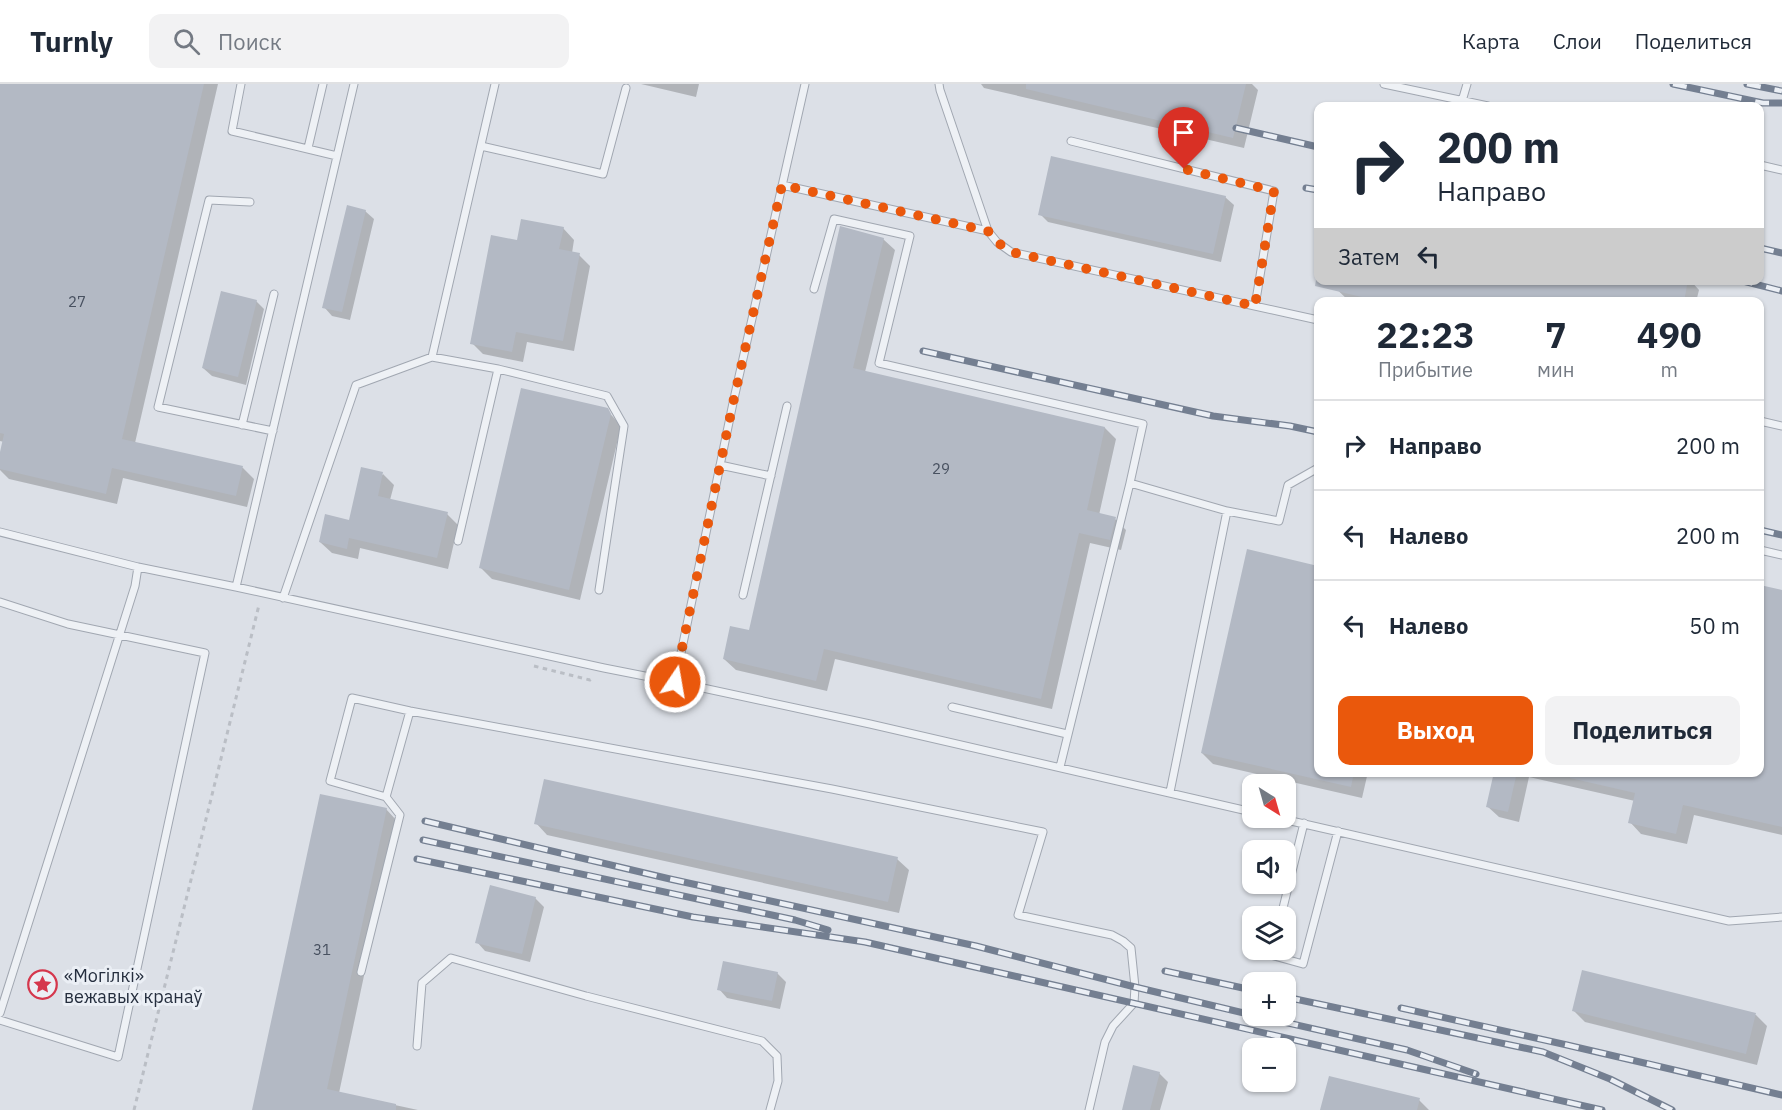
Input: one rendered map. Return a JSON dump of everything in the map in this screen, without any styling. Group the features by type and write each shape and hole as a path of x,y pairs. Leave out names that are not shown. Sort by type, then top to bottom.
{"lane":[{"path":"241,84 232,131 337,156"},
{"path":"308,148 323,84"},
{"path":"236,587 354,84"},
{"path":"432,357 495,84"},
{"path":"675,682 720,465 805,84"},
{"path":"939,84 988,231 997,242 1011,252 1314,319"},
{"path":"1384,84 1467,102"},
{"path":"1462,101 1467,84"},
{"path":"481,146 603,174 626,88"},
{"path":"1071,141 1274,191 1255,306"},
{"path":"1764,166 1782,170"},
{"path":"782,185 988,231"},
{"path":"249,202 209,200 158,407 273,431"},
{"path":"814,289 834,219 910,236 879,363 1143,424 1060,767"},
{"path":"243,425 274,294"},
{"path":"284,598 356,385 432,357 498,369 607,396 624,426 599,590"},
{"path":"458,541 498,369"},
{"path":"743,595 788,406"},
{"path":"1764,422 1782,426"},
{"path":"720,465 771,476"},
{"path":"1130,483 1227,511 1279,521 1288,485 1314,470"},
{"path":"1170,792 1227,511"},
{"path":"0,532 138,567 870,724 1242,810"},
{"path":"1764,551 1782,555"},
{"path":"0,1013 120,635 135,586 138,567"},
{"path":"0,602 68,624 205,653 118,1057 0,1020"},
{"path":"361,972 400,815 386,797 330,781 352,699 820,787 1043,832 1018,915 1112,935 1131,948 1135,987 1134,1003 1113,1026 1105,1042 1089,1110"},
{"path":"952,707 1067,735"},
{"path":"386,797 410,711"},
{"path":"1296,821 1729,921 1782,917"},
{"path":"1283,906 1304,823"},
{"path":"1289,960 1303,964 1338,831"},
{"path":"417,1046 422,983 451,958 586,996 762,1041 777,1056 778,1081 770,1110"}],"path":[{"path":"134,1110 259,605"}],"building":[{"path":"0,84 204,84 122,439 243,466 236,496 112,468 106,494 0,469 0,452 4,434 0,433"},
{"path":"1026,84 1246,84 1233,138 1026,89"},
{"path":"1051,156 1226,196 1213,254 1038,215"},
{"path":"347,205 366,210 342,312 322,308"},
{"path":"521,219 564,227 559,249 580,253 563,341 516,332 512,352 470,344 491,235 517,240"},
{"path":"840,226 884,238 853,368 1105,427 1087,510 1116,517 1110,540 1079,533 1041,699 824,649 816,681 723,659 730,626 749,630"},
{"path":"1687,285 1685,297 1362,297 1315,286"},
{"path":"221,291 257,300 238,377 202,368"},
{"path":"521,388 608,408 611,414 569,590 479,568"},
{"path":"361,467 383,472 378,496 448,512 437,558 349,538 347,549 319,542 325,514 349,520"},
{"path":"1247,549 1314,565 1314,777 1353,777 1351,787 1201,753"},
{"path":"1764,586 1782,590 1782,827 1683,805 1676,834 1628,823 1635,793 1570,778 1764,777"},
{"path":"1493,777 1516,777 1508,812 1486,807"},
{"path":"544,779 898,857 888,902 534,824"},
{"path":"320,794 387,808 327,1089 396,1104 396,1110 252,1110"},
{"path":"490,885 536,897 522,954 475,943"},
{"path":"723,961 778,972 772,1001 717,990"},
{"path":"1582,970 1756,1013 1746,1054 1572,1011"},
{"path":"1133,1065 1160,1072 1150,1110 1122,1110"},
{"path":"1329,1076 1420,1098 1417,1110 1320,1110"}],"railway":[{"path":"1673,84 1758,102"},
{"path":"1747,84 1782,91"},
{"path":"1764,103 1782,103"},
{"path":"1236,128 1314,146"},
{"path":"1306,188 1314,189"},
{"path":"1764,249 1782,253"},
{"path":"1759,285 1782,291"},
{"path":"923,351 1213,416 1314,431"},
{"path":"1764,531 1782,535"},
{"path":"425,821 670,879 976,946 1242,1013"},
{"path":"423,840 795,920 828,930"},
{"path":"417,859 693,917 865,942 1602,1110"},
{"path":"1165,971 1242,988"},
{"path":"1296,999 1543,1052 1610,1079 1672,1110"},
{"path":"1401,1008 1782,1095"},
{"path":"1296,1025 1407,1050 1476,1074"}],"place":[{"name":"«Могілкі» вежавых кранаў","path":"43,985"}],"route":[{"path":"675,682 733,403 782,185 988,231 997,242 1011,252 1255,306 1274,191 1184,169"}]}
